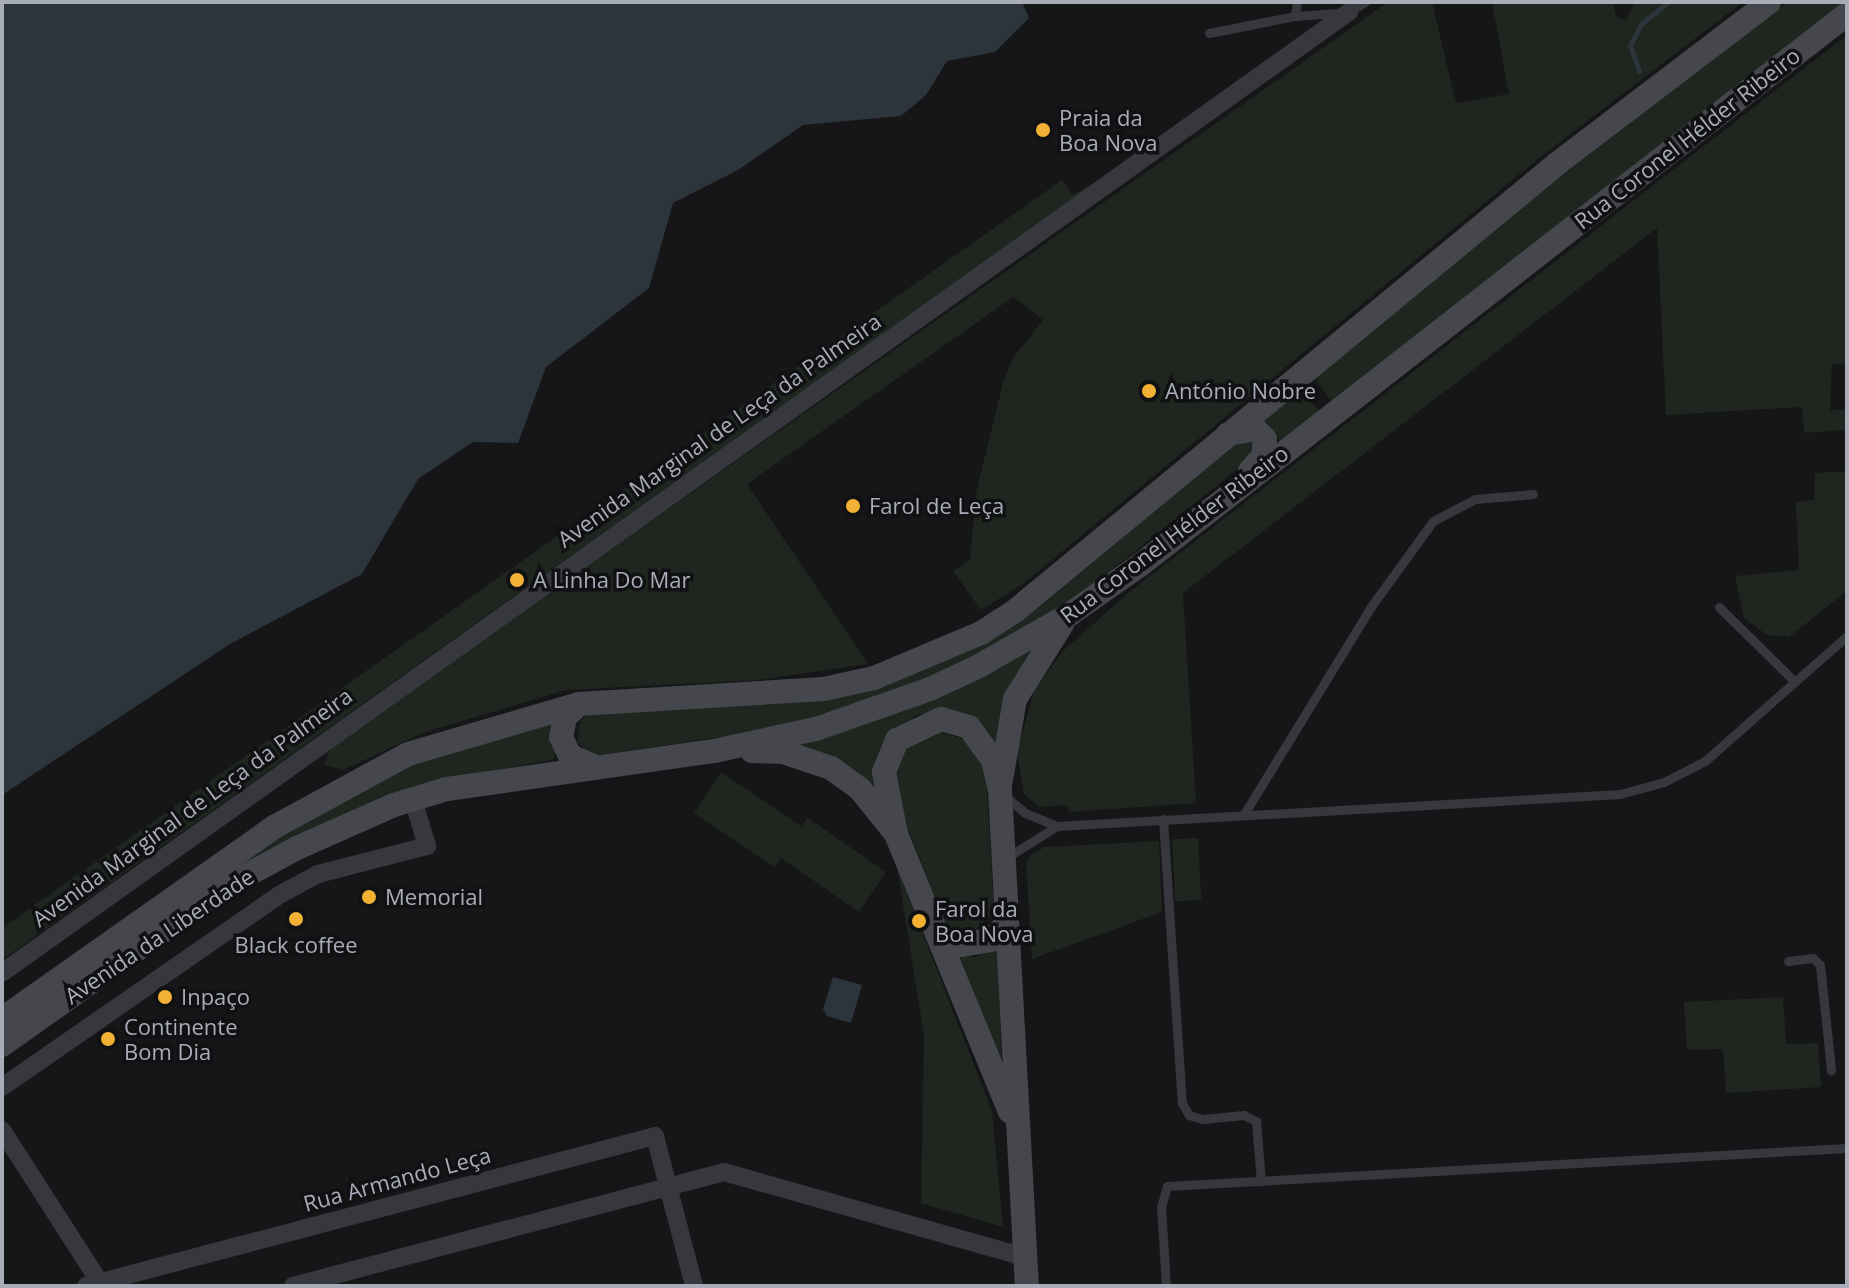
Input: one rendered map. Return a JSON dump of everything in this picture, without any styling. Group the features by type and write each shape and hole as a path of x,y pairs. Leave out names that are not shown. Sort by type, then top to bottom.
{"main road":[{"name":"Rua Coronel Hélder Ribeiro","path":"579,704 824,689 874,678 954,645 1015,611 1558,163 1769,2"},
{"name":"Rua Coronel Hélder Ribeiro","path":"600,768 714,751 816,729 930,689 1070,614 1847,14"},
{"path":"1228,434 1255,429 1266,447 1230,493"},
{"path":"1000,790 1015,699 1030,669 1070,614"},
{"path":"579,704 565,717 564,748 579,762 600,768"},
{"name":"Avenida da Liberdade","path":"2,1019 276,826 348,784 447,740 579,704"},
{"path":"1018,1140 896,834 884,772 897,740 924,723 941,719 969,727 993,760 1000,790 1027,1286"},
{"path":"714,751 783,752 831,768 860,789 896,834"},
{"name":"Avenida da Liberdade","path":"2,1045 225,887 297,848 413,799 520,775 600,768"},
{"path":"940,938 962,945 990,940 1006,925"}],"street":[{"name":"Avenida Marginal de Leça da Palmeira","path":"2,973 1357,7"},
{"path":"2,1087 279,895 318,874 427,846 413,799"},
{"path":"2,1130 96,1284"},
{"name":"Rua Armando Leça","path":"96,1284 655,1136 694,1286"},
{"path":"293,1286 724,1172 1025,1257"}],"lane":[{"path":"1295,16 1297,2"},
{"path":"1209,33 1357,7"},
{"path":"1244,814 1370,608 1433,521 1475,499 1533,494"},
{"path":"1719,607 1795,682"},
{"path":"1004,862 1013,851 1057,826 1620,794 1664,782 1705,761 1847,636"},
{"path":"1000,790 1025,813 1057,826"},
{"path":"1163,819 1182,1103 1189,1115 1202,1119 1244,1115 1256,1121 1261,1182"},
{"path":"1788,961 1813,958 1820,965 1831,1070"},
{"path":"1166,1286 1161,1207 1167,1186 1847,1148"}],"shaded area":[{"path":"2,2 1022,2 1029,18 995,52 947,61 926,95 901,116 803,125 738,170 673,203 649,288 546,367 518,443 473,442 418,479 362,574 230,644 2,795"},
{"path":"1388,2 1432,2 1456,103 1509,94 1492,2 1613,2 1616,17 1626,20 1635,2 1743,2 1539,158 1024,583 981,610 953,571 970,559 976,493 1003,383 1013,358 1043,320 1013,297 747,484 868,664 758,680 566,690 425,732 343,770 324,765 332,746"},
{"path":"1787,2 1843,2 1333,403 1314,378 1537,195"},
{"path":"1847,35 1847,363 1832,364 1830,410 1847,410 1847,430 1804,433 1802,407 1666,415 1657,228 1183,593 1196,803 1069,812 1067,805 1039,807 1024,794 1017,752 1034,691 1062,652 1127,594"},
{"path":"1062,180 1072,195 1092,185 2,960 2,928"},
{"path":"1301,388 1320,412 1280,444 1277,433 1262,420"},
{"path":"1239,441 1252,444 1249,460 1089,588 984,651 896,692 822,716 734,735 592,756 577,742 581,720 589,715 812,701 988,640 1041,606"},
{"path":"1847,471 1847,591 1789,637 1767,635 1744,618 1735,576 1799,570 1796,502 1814,500 1815,473"},
{"path":"1035,646 1006,697 996,746 946,711 916,715 880,747 875,792 790,745"},
{"path":"551,719 555,759 435,782 204,892 292,826 434,754"},
{"path":"937,731 967,740 986,773 994,911 973,933 952,929 945,921 893,793 892,767 903,747"},
{"path":"721,772 801,826 808,818 886,872 859,912 781,858 774,867 694,813"},
{"path":"1198,838 1201,900 1175,901 1172,839"},
{"path":"1159,841 1162,912 1032,959 1026,863 1032,854 1045,847"},
{"path":"897,867 992,1111 1003,1227 921,1203 924,1035"},
{"path":"997,947 1002,1067 960,956 975,957"},
{"path":"833,977 862,985 851,1023 827,1016 823,1009"},
{"path":"1783,997 1786,1044 1818,1043 1821,1087 1726,1093 1723,1049 1687,1050 1684,1002"}],"waterway":[{"path":"1639,71 1630,45 1641,24 1668,2"}],"place":[{"name":"Praia da Boa Nova","path":"1043,130"},
{"name":"António Nobre","path":"1149,391"},
{"name":"Farol de Leça","path":"853,506"},
{"name":"A Linha Do Mar","path":"517,580"},
{"name":"Memorial","path":"369,897"},
{"name":"Black coffee","path":"296,919"},
{"name":"Farol da Boa Nova","path":"919,921"},
{"name":"Inpaço","path":"165,997"},
{"name":"Continente Bom Dia","path":"108,1039"}]}
